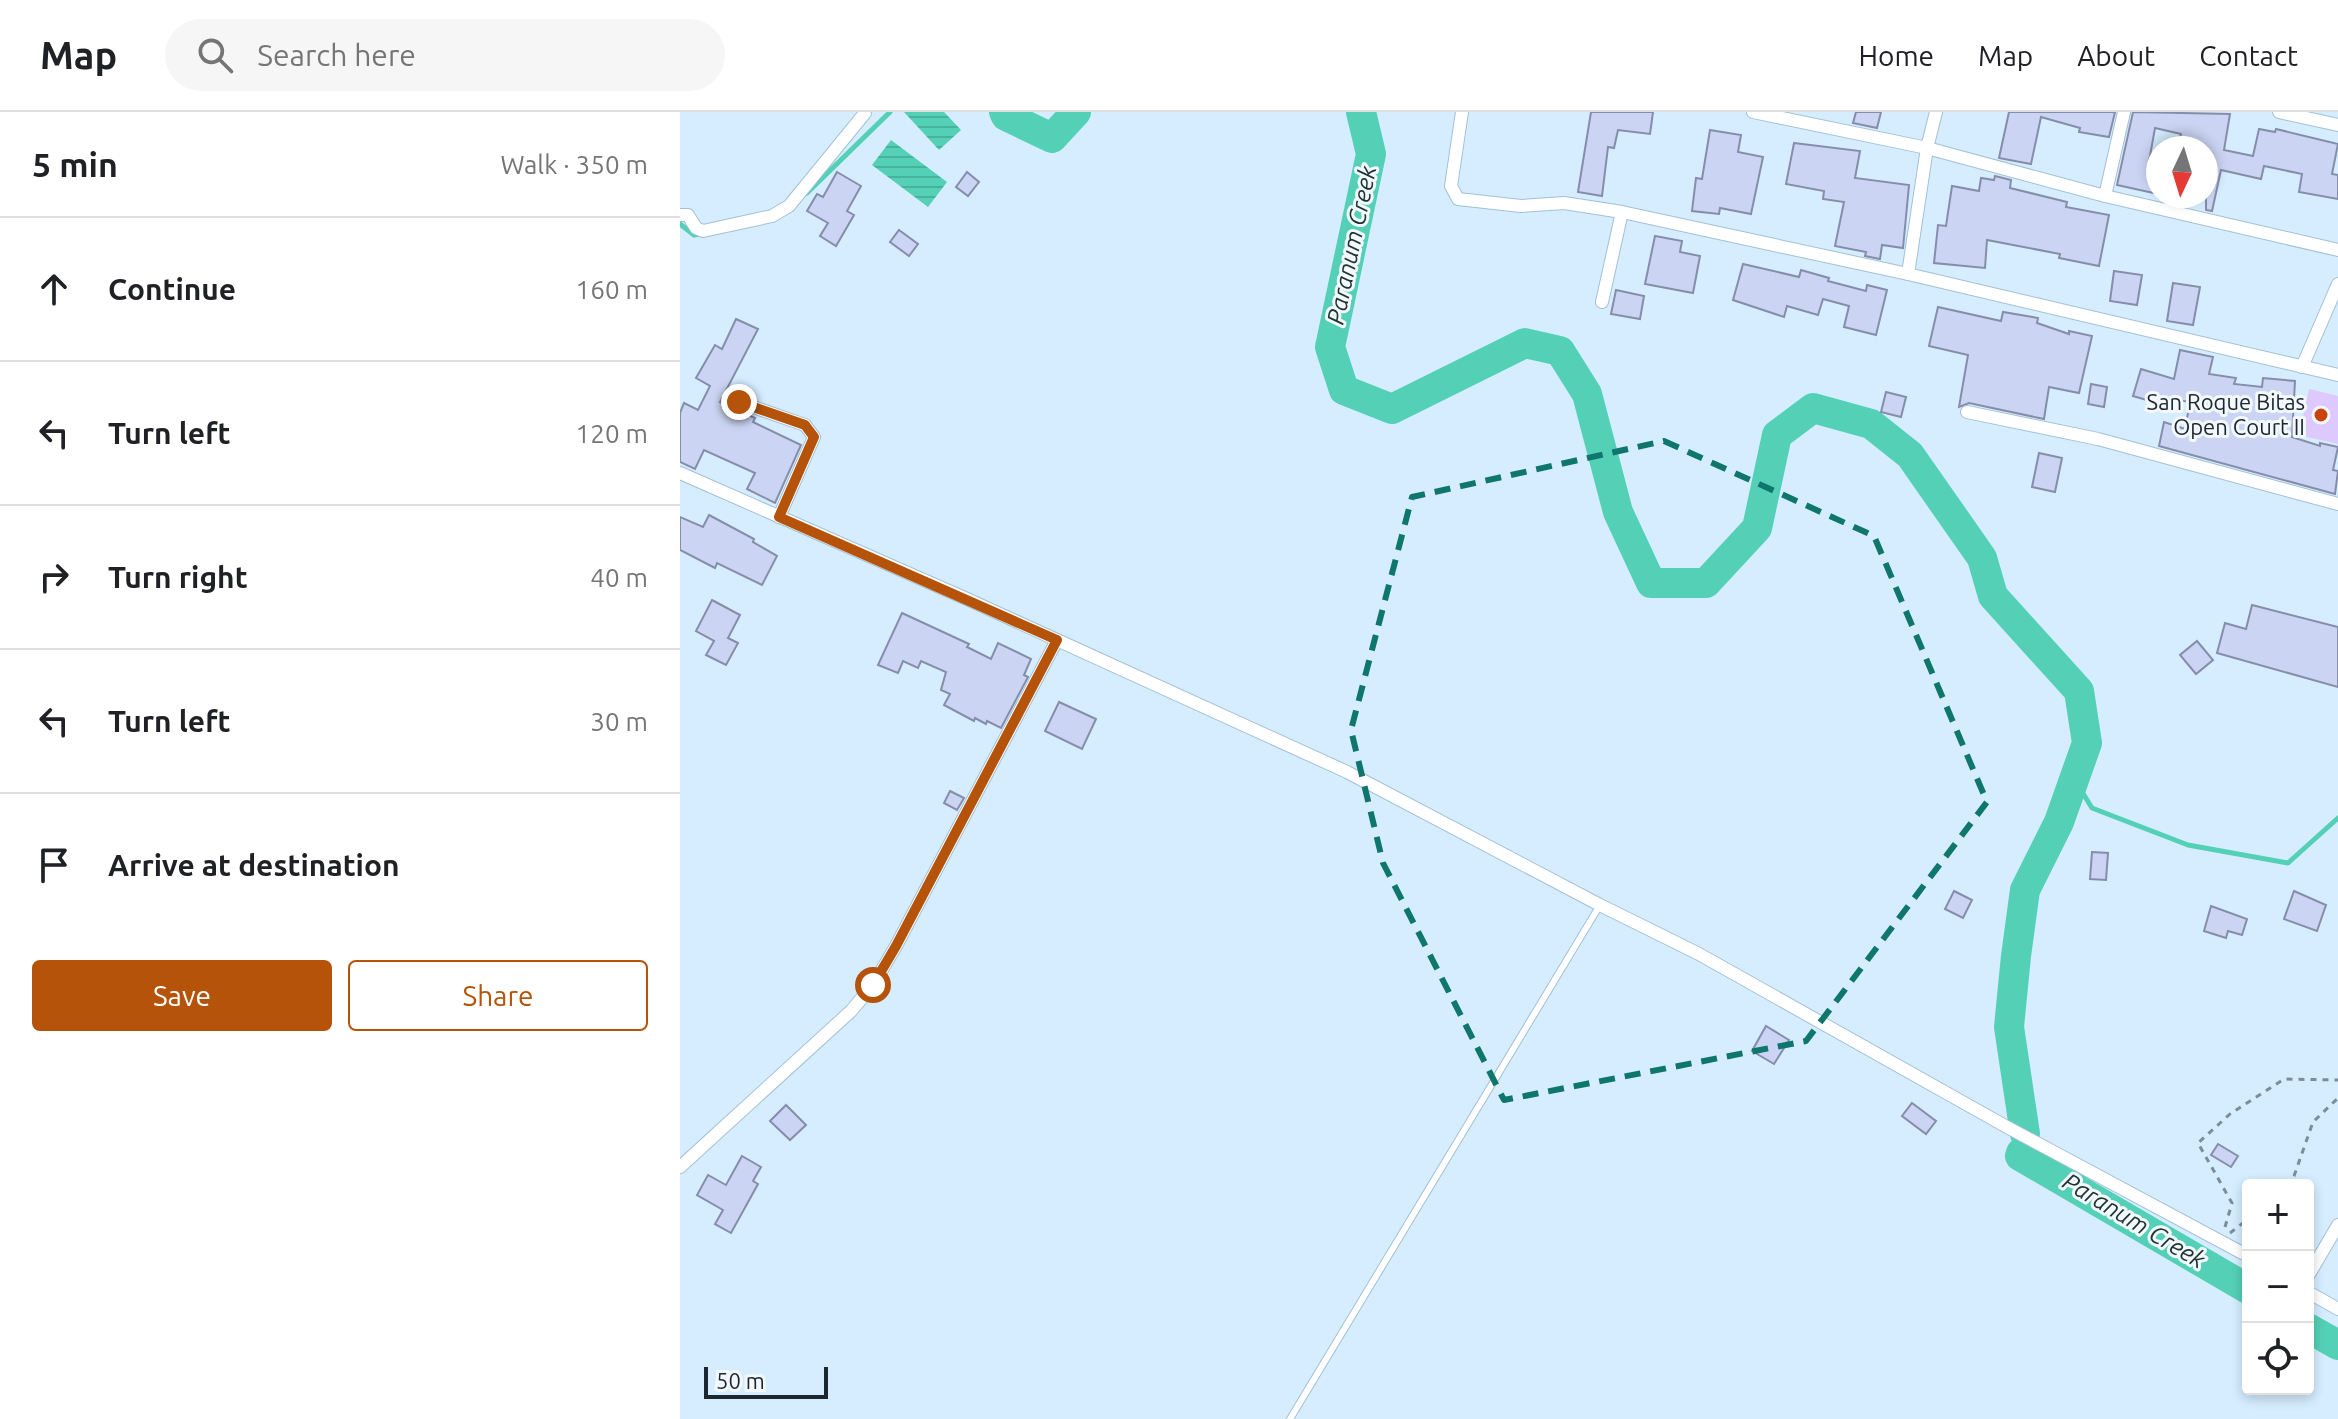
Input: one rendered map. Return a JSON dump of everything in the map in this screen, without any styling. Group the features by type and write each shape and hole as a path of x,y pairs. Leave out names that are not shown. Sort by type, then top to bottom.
{"street":[{"path":"1462,112 1451,186 1458,199 1521,206 1564,203 1622,212 1908,274 2338,375"},
{"path":"1753,112 1927,148 2105,196 2338,250"},
{"path":"1908,274 1927,148 1936,112"},
{"path":"2105,196 2124,112"},
{"path":"2279,112 2338,125"},
{"path":"680,215 688,215 696,228 703,231 772,216 789,206 865,113"},
{"path":"1602,302 1622,212"},
{"path":"2302,367 2338,284"},
{"path":"739,402 805,425 814,437 779,517"},
{"path":"1967,412 2098,439 2338,504"},
{"path":"680,473 1347,772 1699,954 2007,1127 2242,1252"},
{"path":"680,1167 851,1011 873,985 904,932 1057,640"},
{"path":"2314,1268 2334,1240 2338,1225"},
{"path":"2314,1295 2338,1309"}],"lane":[{"path":"1290,1419 1600,905"}],"path":[{"path":"2221,1240 2232,1203 2198,1143 2230,1114 2284,1079 2338,1080"},
{"path":"2291,1179 2313,1122 2338,1098"},
{"path":"2221,1240 2242,1224"}],"highlighted area":[{"path":"1664,441 1874,536 1987,802 1806,1041 1504,1100 1383,863 1351,730 1412,497"}],"shaded area":[{"path":"904,112 944,112 961,130 939,150"},
{"path":"891,140 947,182 928,207 872,165"},
{"name":"San Roque Bitas Open Court II","path":"2309,389 2338,396 2338,444 2299,435"}],"building":[{"path":"1591,112 1653,112 1650,134 1618,130 1614,148 1608,147 1602,196 1578,192"},
{"path":"1856,112 1881,112 1877,128 1853,123"},
{"path":"2009,112 2115,112 2109,137 2079,132 2080,128 2041,117 2031,164 1999,158"},
{"path":"2133,112 2230,114 2224,150 2253,156 2259,129 2275,132 2276,129 2338,144 2332,174 2338,175 2338,199 2299,192 2302,174 2264,166 2261,179 2221,170 2218,184 2218,136 2180,136 2155,128 2154,136 2146,136 2146,191 2117,185"},
{"path":"1710,130 1741,135 1738,152 1763,157 1751,214 1720,208 1719,214 1692,211 1696,178 1702,179"},
{"path":"1794,143 1860,151 1855,178 1909,185 1903,248 1882,245 1880,259 1865,256 1866,252 1835,246 1844,202 1823,199 1824,191 1786,184"},
{"path":"837,172 861,186 847,211 854,215 836,246 820,236 828,223 807,211 817,194 823,197"},
{"path":"967,172 979,182 968,196 956,187"},
{"path":"1995,176 2011,180 2010,188 2067,202 2066,207 2109,215 2099,266 2059,258 2060,254 1987,240 1985,268 1934,263 1938,225 1946,226 1952,186 1979,191 1981,178 1994,180"},
{"path":"899,230 918,244 909,256 890,242"},
{"path":"1655,236 1682,241 1680,252 1700,256 1693,293 1645,284"},
{"path":"1743,264 1799,277 1801,270 1866,291 1867,285 1887,290 1876,335 1844,327 1849,306 1823,299 1818,315 1787,306 1784,317 1733,300"},
{"path":"2114,271 2142,275 2137,305 2110,301"},
{"path":"2173,283 2200,287 2193,325 2167,321"},
{"path":"1616,290 1644,296 1640,319 1611,314"},
{"path":"1938,307 2001,321 2003,312 2038,318 2037,323 2069,334 2069,331 2092,336 2079,393 2049,387 2044,419 1969,403 1959,407 1968,355 1929,346"},
{"path":"736,319 758,329 720,402 801,445 775,503 747,489 755,473 704,450 695,469 680,462 680,413 684,403 698,410 710,386 696,378 715,345 722,349"},
{"path":"2180,350 2213,357 2209,374 2236,378 2234,384 2262,387 2263,378 2295,381 2292,437 2320,446 2320,443 2338,447 2333,470 2338,471 2335,494 2159,446 2164,422 2185,429 2190,402 2166,398 2164,405 2133,396 2141,369 2174,379"},
{"path":"2091,384 2107,387 2104,407 2088,404"},
{"path":"1886,392 1906,397 1901,417 1881,412"},
{"path":"2039,453 2062,458 2055,492 2032,487"},
{"path":"709,515 754,539 753,542 777,556 762,585 717,563 715,568 680,550 680,517 703,527"},
{"path":"712,600 740,615 728,638 738,643 726,665 706,655 714,641 696,631"},
{"path":"2252,605 2338,627 2338,687 2217,653 2225,623 2246,629"},
{"path":"902,613 969,644 967,647 991,659 998,643 1031,659 1024,675 1028,677 1001,728 987,721 986,724 975,718 974,721 944,705 950,694 941,690 946,672 921,661 918,668 903,661 898,673 878,665"},
{"path":"2197,641 2213,660 2196,674 2180,655"},
{"path":"1059,702 1096,719 1082,749 1045,731"},
{"path":"950,791 964,798 957,810 944,803"},
{"path":"2092,852 2108,853 2106,880 2090,879"},
{"path":"1954,891 1972,900 1963,918 1945,909"},
{"path":"2294,891 2326,905 2317,931 2284,919"},
{"path":"2211,906 2247,919 2242,935 2228,931 2226,938 2204,931"},
{"path":"1766,1026 1789,1040 1774,1064 1752,1051"},
{"path":"1912,1103 1936,1121 1926,1134 1902,1116"},
{"path":"786,1105 806,1125 790,1140 770,1121"},
{"path":"2218,1144 2238,1156 2231,1167 2211,1155"},
{"path":"742,1156 761,1167 753,1181 758,1184 731,1233 715,1224 723,1210 697,1195 708,1175 726,1185"}],"waterway":[{"path":"807,193 890,112"},
{"name":"Paranum Creek","path":"1004,112 1006,116 1052,138 1076,112"},
{"name":"Paranum Creek","path":"1361,112 1371,154 1330,347 1344,390 1392,409 1525,343 1560,351 1587,394 1618,512 1651,583 1706,583 1757,528 1777,435 1813,408 1871,424 1910,455 1982,558 1993,596 2079,691 2087,743 2059,822 2025,890 2016,956 2009,1027 2025,1134"},
{"path":"680,224 694,235 700,234"},
{"path":"2074,779 2092,808 2188,845 2288,863 2338,818"},
{"name":"Paranum Creek","path":"2021,1153 2020,1156 2242,1286"},
{"name":"Paranum Creek","path":"2314,1331 2338,1345"}],"place":[{"name":"San Roque Bitas Open Court II","path":"2321,415"}],"route":[{"path":"739,402 805,425 814,437 779,517 1057,640 873,985"}]}
